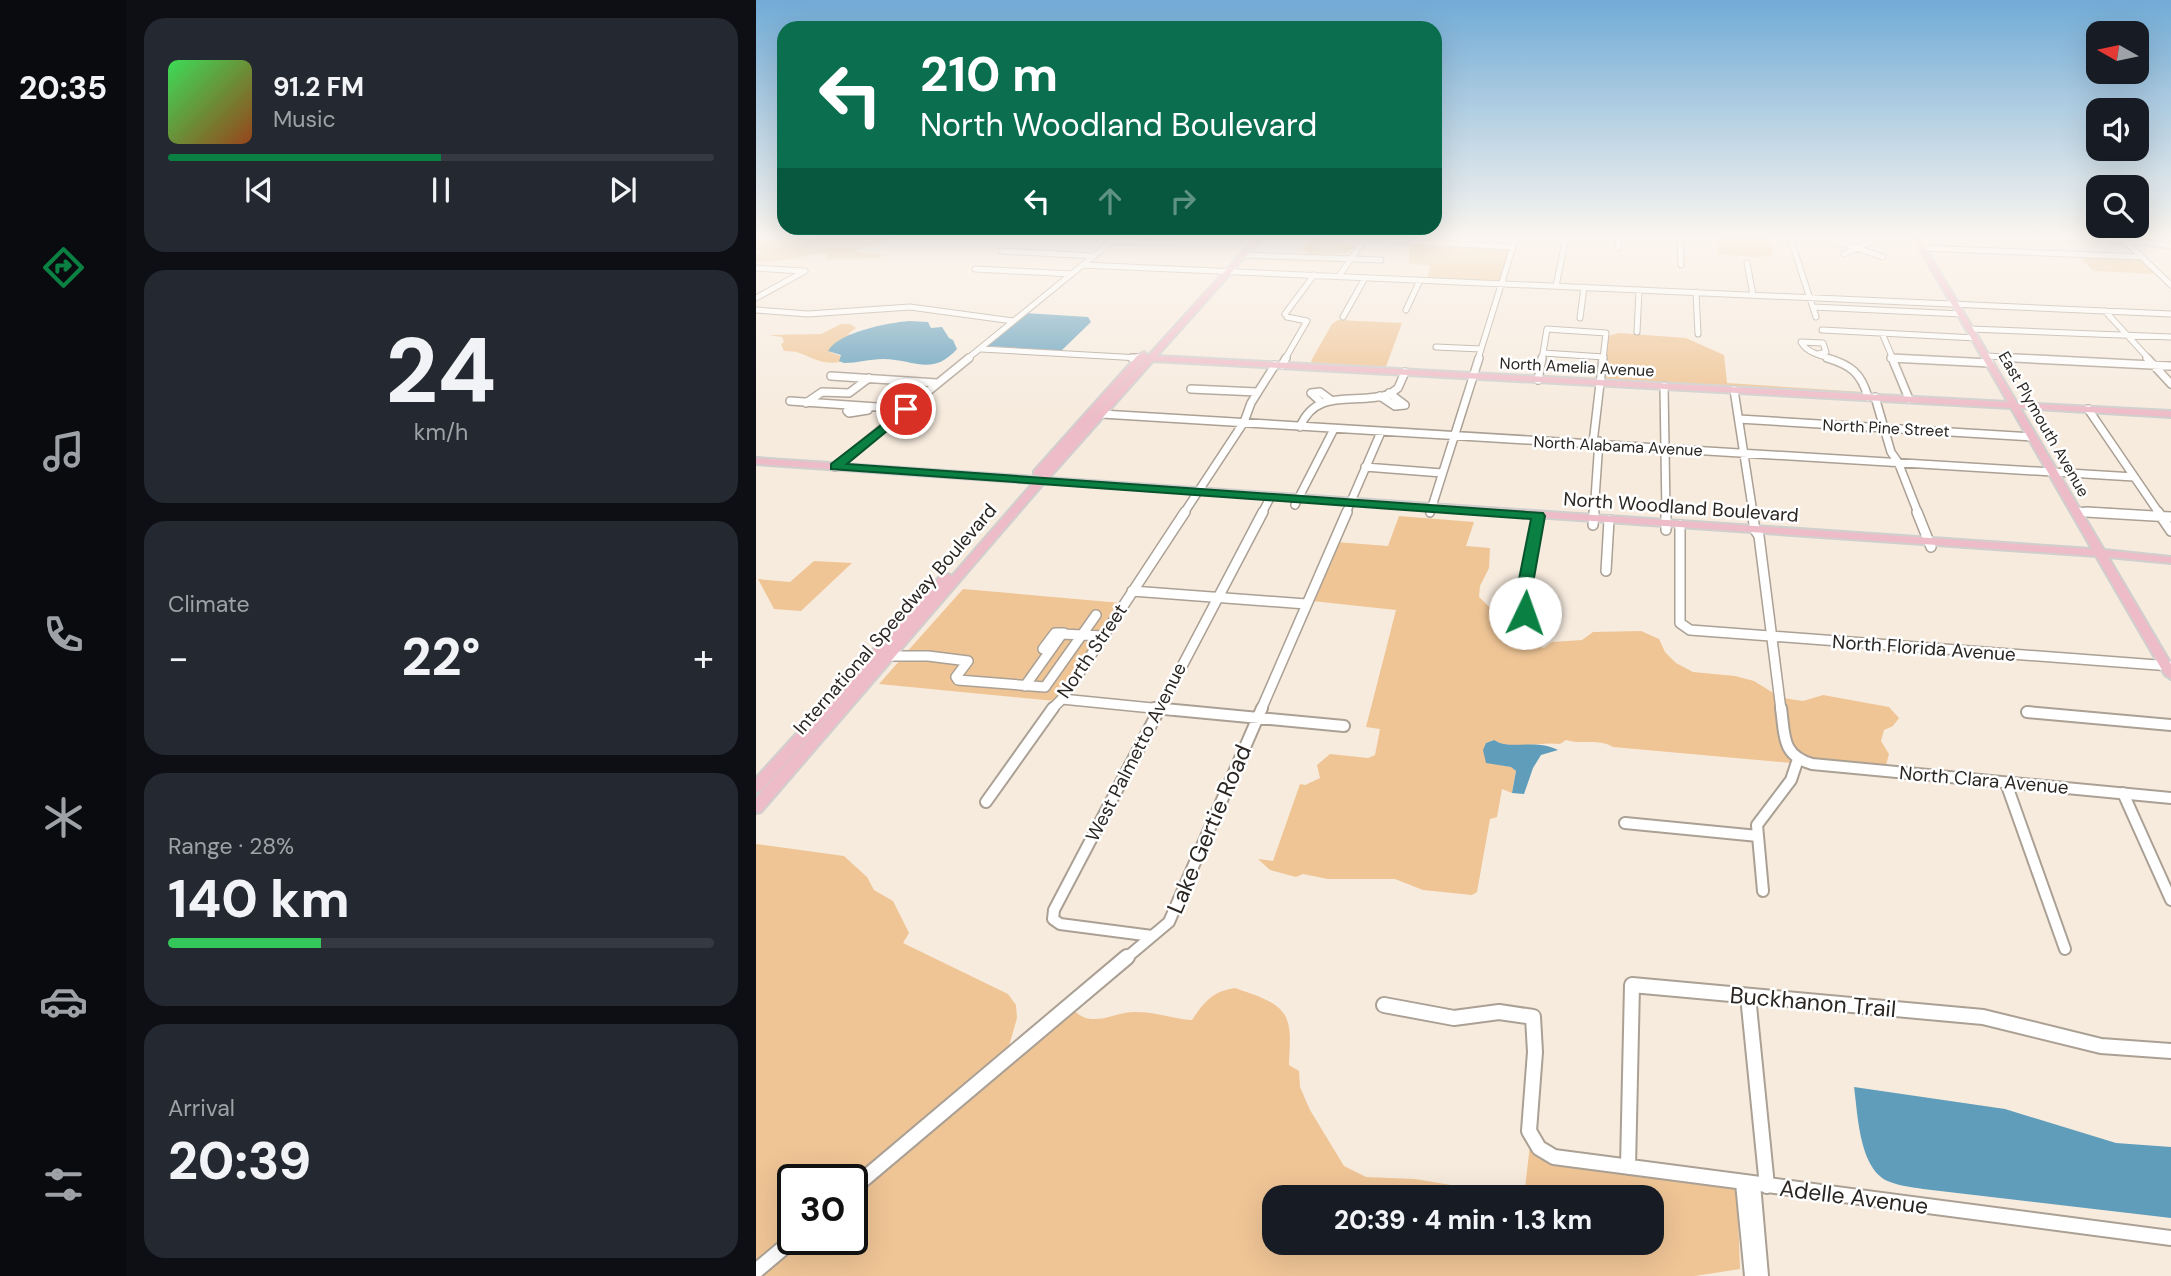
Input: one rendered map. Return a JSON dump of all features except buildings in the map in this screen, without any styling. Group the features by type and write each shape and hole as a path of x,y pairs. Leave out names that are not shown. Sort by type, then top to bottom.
{"main road":[{"name":"International Speedway Boulevard","path":"1099,409 1151,358 1200,297"},
{"name":"International Speedway Boulevard","path":"951,577 973,545 1008,512 1140,358 1204,297"},
{"name":"East Plymouth Avenue","path":"1952,297 2100,555 2169,669"},
{"name":"North Amelia Avenue","path":"1140,358 2170,415"},
{"name":"North Woodland Boulevard","path":"756,461 880,476 1930,544 2059,556 2100,555 2171,560"},
{"path":"1000,479 1024,475 1049,465 1052,478 1067,483"},
{"name":"North Woodland Boulevard","path":"756,467 848,468 1000,479 1033,484 1067,483 1122,490"},
{"path":"880,476 908,472"},
{"name":"International Speedway Boulevard","path":"756,808 909,625 951,577 986,544 1008,512"},
{"path":"973,545 986,544"},
{"name":"International Speedway Boulevard","path":"756,787 889,656 909,625"}],"street":[{"path":"830,469 1044,297"},
{"name":"North Street","path":"986,802 1046,715 1062,699 1197,496 1244,422 1257,392 1307,321 1286,316 1299,297"},
{"path":"1343,317 1355,297"},
{"path":"1406,310 1412,297"},
{"path":"1431,511 1498,297"},
{"path":"1580,318 1583,297"},
{"path":"1637,332 1639,297"},
{"path":"1696,297 1698,334"},
{"path":"1782,297 2171,314"},
{"path":"1810,298 1816,317"},
{"path":"756,310 808,314 914,307 1013,321"},
{"path":"1813,307 1962,314"},
{"path":"2105,311 2171,384"},
{"path":"1538,380 1547,329 1606,334 1600,403 1593,443 1597,445 1594,522"},
{"path":"1971,329 2171,337"},
{"path":"1822,330 1976,338"},
{"path":"1882,333 1909,399"},
{"path":"1436,347 1481,349"},
{"name":"North Amelia Avenue","path":"981,349 1140,358"},
{"path":"1543,353 1604,357"},
{"path":"1824,355 1855,370 1872,397 1930,544"},
{"path":"1891,358 2171,366"},
{"path":"1300,427 1308,411 1322,403 1389,393 1398,387 1405,372"},
{"path":"831,376 937,383"},
{"path":"806,402 822,391 849,393 869,378"},
{"path":"1664,386 1666,527"},
{"path":"1191,389 1257,392"},
{"path":"1734,390 1787,748 1797,760 1791,780 1757,825 1763,891"},
{"path":"1322,403 1311,393 1320,392 1331,400"},
{"path":"1380,396 1395,406 1405,405 1389,393"},
{"path":"789,401 853,406 847,411 855,413 885,408 906,409"},
{"name":"North Alabama Avenue","path":"1099,409 1300,427 2134,477"},
{"path":"2088,409 2171,531"},
{"name":"North Pine Street","path":"1740,419 2033,437"},
{"path":"1297,502 1334,429"},
{"name":"Lake Gertie Road","path":"868,1176 1169,922 1381,432"},
{"path":"1365,467 1442,472"},
{"name":"West Palmetto Avenue","path":"1152,936 1060,924 1054,919 1054,910 1269,501"},
{"path":"2076,511 2171,517"},
{"path":"1530,628 1524,597 1538,519"},
{"path":"1606,571 1608,523"},
{"name":"North Florida Avenue","path":"1680,528 1680,623 1690,630 2169,669"},
{"path":"1132,591 1306,604"},
{"path":"889,656 968,661 956,680 1046,686 1096,615"},
{"path":"1025,686 1064,633 1103,636"},
{"path":"1062,699 1344,726"},
{"path":"2027,712 2171,725"},
{"name":"North Clara Avenue","path":"1797,760 1812,764 2171,798"},
{"path":"2006,783 2065,949"},
{"path":"2123,793 2171,900"},
{"path":"1625,823 1758,836"},
{"name":"Buckhanon Trail","path":"1628,1167 1632,985 1983,1017 2101,1046 2171,1051"},
{"path":"1748,996 1754,1184 1761,1276"},
{"name":"Adelle Avenue","path":"1384,1005 1449,1017 1499,1012 1533,1017 1535,1052 1528,1124 1532,1140 1554,1157 2171,1238"},
{"path":"1752,1276 1754,1184"},
{"path":"756,1271 777,1253"}],"shaded area":[{"path":"1338,320 1402,323 1385,369 1316,365 1311,361 1332,324"},
{"path":"841,324 850,324 856,328 848,334 852,335 839,341 830,352 841,356 840,362 823,362 792,351 784,351 782,337 768,335 821,334"},
{"path":"1619,333 1686,338 1724,355 1727,383 1862,392 1852,395 1604,379 1608,336"},
{"path":"1399,516 1474,522 1466,546 1490,548 1489,568 1480,586 1479,597 1505,622 1516,628 1515,635 1520,643 1544,648 1552,642 1582,640 1593,632 1641,631 1659,639 1665,652 1676,663 1693,672 1735,676 1754,681 1775,694 1783,747 1793,759 1792,763 1613,747 1596,742 1566,740 1560,744 1508,745 1493,740 1486,743 1486,762 1511,767 1516,771 1512,793 1502,789 1497,817 1490,819 1477,892 1472,895 1423,890 1395,879 1328,879 1303,874 1296,877 1270,870 1258,859 1273,861 1300,784 1305,785 1320,778 1317,765 1330,754 1368,758 1375,755 1380,729 1366,727 1396,610 1312,601 1336,542 1388,546"},
{"path":"814,561 852,563 801,611 774,609 758,579 790,582"},
{"path":"963,589 1121,603 1101,634 1066,631 1045,652 1023,684 960,678 971,662 905,654"},
{"path":"1064,636 1078,636 1043,685 1030,684"},
{"path":"1085,636 1098,638 1055,701 879,684 902,658 963,663 952,678 956,683 1042,690"},
{"path":"1823,695 1889,707 1899,718 1893,726 1884,730 1881,741 1889,754 1885,769 1813,762 1791,748 1783,698 1803,701"},
{"path":"756,844 844,856 867,877 874,890 893,901 909,933 903,943 1008,994 1016,1005 1017,1018 1007,1053 868,1170 868,1164 777,1164 777,1246 756,1264"},
{"path":"1235,988 1272,1003 1284,1013 1289,1030 1289,1065 1299,1071 1300,1087 1310,1110 1344,1166 1366,1177 1415,1179 1451,1185 1262,1185 1262,1255 1664,1255 1664,1185 1525,1185 1530,1145 1737,1187 1740,1269 1695,1276 758,1276 782,1255 868,1255 868,1182 1072,1009 1089,1019 1136,1012 1192,1020 1210,998"}],"water":[{"path":"1025,313 1088,317 1091,322 1061,351 987,346"},
{"path":"909,321 928,322 931,328 942,327 957,349 948,357 931,364 883,359 844,363 839,361 841,355 828,351 834,344 853,334 877,326"},
{"path":"1494,740 1508,745 1541,745 1558,750 1541,755 1533,768 1524,794 1512,793 1516,771 1511,767 1486,763 1483,750 1486,743"},
{"path":"1854,1087 2005,1109 2116,1143 2171,1147 2171,1218 1923,1189 1890,1182 1880,1176 1866,1154"}],"route":[{"path":"906,409 835,467 1539,516 1525,589 1525,613"}]}
